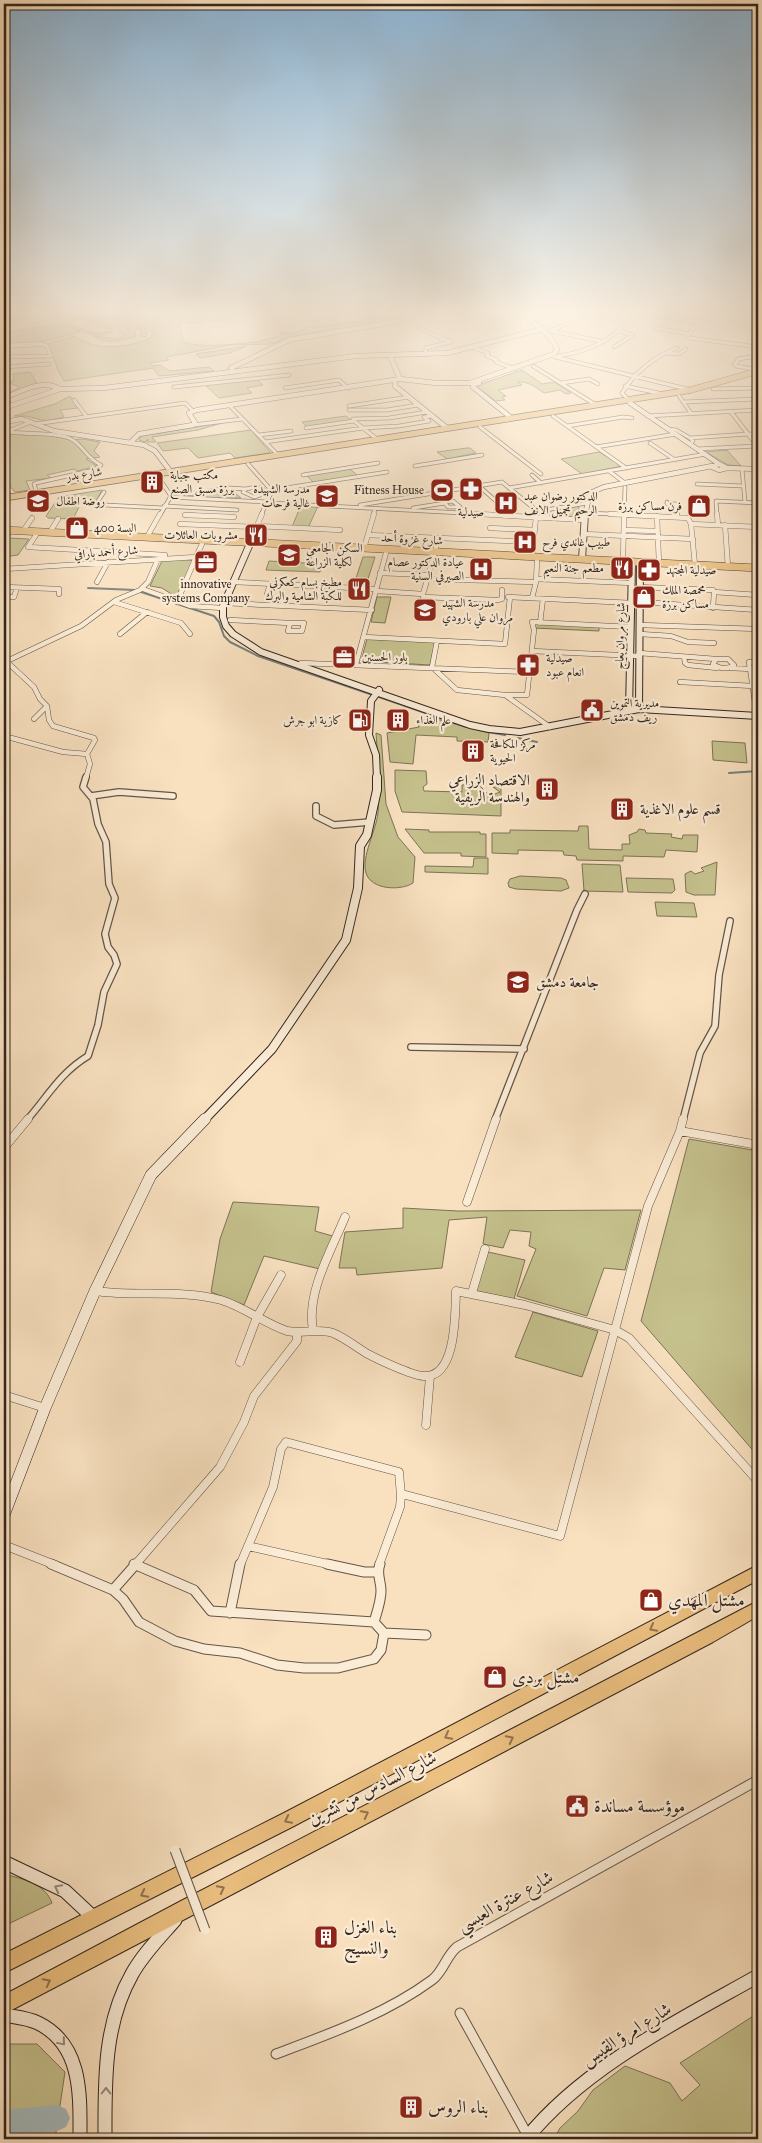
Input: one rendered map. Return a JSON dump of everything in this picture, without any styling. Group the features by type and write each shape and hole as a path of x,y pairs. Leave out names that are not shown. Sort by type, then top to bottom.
{"highway":[{"name":"شارع السادس من تشرين","path":"4,1964 390,1767 758,1572"},
{"name":"شارع السادس من تشرين","path":"4,2005 187,1907 707,1637 758,1608"}],"main road":[{"path":"130,442 134,437 143,433 192,425 195,423 189,413"},
{"path":"428,413 447,428"},
{"path":"506,413 513,419"},
{"name":"شارع بدر","path":"4,502 159,478 278,455 549,413"},
{"name":"شارع بدر","path":"4,498 248,464 480,427 513,419 569,413"},
{"path":"582,559 587,502 594,495 625,485 715,467 706,454 690,441 643,413"},
{"path":"4,422 20,419 54,431 130,442 150,447 173,474"},
{"name":"شارع غزوة أحد","path":"5,532 23,531 146,537 386,553 758,568"},
{"name":"شارع غزوة أحد","path":"5,532 202,544 364,548 435,554 461,546 535,559 623,561 632,564"},
{"path":"249,544 234,582 224,620 229,630 239,639 255,648 470,725 520,732 639,709 758,716"},
{"name":"شارع مروان بعاج","path":"629,711 632,564"},
{"name":"شارع غزوة أحد","path":"640,564 758,572"},
{"name":"شارع مروان بعاج","path":"639,709 640,564"},
{"path":"225,611 236,629 251,642 270,652 378,692"},
{"path":"4,1515 45,1408 95,1291 151,1175 272,1049 346,940 358,888"},
{"path":"4,1862 65,1891 95,1919"},
{"path":"106,2139 107,2051 109,2035 118,2002 124,1987 141,1960 187,1907"},
{"name":"شارع امرؤ القيس","path":"526,2138 567,2094 624,2054 758,1976"},
{"path":"4,2015 39,2023 54,2034 67,2048 76,2066 81,2087 80,2139"}],"street":[{"path":"84,413 87,417"},
{"path":"6,431 33,423 115,413"},
{"path":"236,413 278,455"},
{"path":"313,435 306,428 354,421 353,419 389,418 420,413"},
{"path":"647,416 692,413"},
{"path":"732,413 758,447"},
{"path":"266,442 363,428 418,423 429,421 424,417 432,416"},
{"path":"553,416 626,468"},
{"path":"567,426 622,417 632,418"},
{"path":"192,425 242,419"},
{"path":"354,421 377,440"},
{"path":"480,427 541,474"},
{"path":"668,429 676,430 690,441 758,434"},
{"path":"6,431 16,434 42,434 71,438 91,460 101,465 94,470 36,483 34,484 38,493"},
{"path":"259,436 291,431"},
{"path":"596,447 676,434"},
{"path":"650,443 675,460"},
{"path":"698,449 758,447"},
{"path":"509,488 706,454"},
{"path":"415,466 482,455"},
{"path":"303,475 378,463"},
{"path":"248,464 272,491"},
{"path":"715,467 758,469"},
{"path":"742,469 745,502"},
{"path":"609,471 625,485 623,561"},
{"path":"170,497 229,488 246,490 256,487 272,491 387,472"},
{"path":"532,475 541,483"},
{"path":"159,478 170,497"},
{"path":"347,507 502,482 537,511"},
{"path":"697,484 743,486"},
{"path":"479,486 506,510 504,516"},
{"path":"246,490 244,494 249,496 260,496 267,491"},
{"path":"249,544 269,502 272,491"},
{"path":"96,504 104,492"},
{"path":"230,526 242,500 249,496"},
{"path":"170,497 375,509 424,509 504,516 585,520"},
{"path":"146,537 170,497"},
{"path":"424,509 453,501 462,509 461,513"},
{"path":"718,525 716,501 758,503"},
{"path":"511,516 587,502"},
{"path":"667,502 667,504 676,504 677,517"},
{"path":"86,504 237,510"},
{"path":"364,548 375,509"},
{"path":"585,513 688,518 691,524 695,565"},
{"path":"185,515 234,517"},
{"path":"657,516 659,563"},
{"path":"532,598 535,580 533,542 536,517"},
{"path":"23,531 32,518"},
{"path":"50,532 58,519"},
{"path":"180,524 340,530"},
{"path":"691,524 758,527"},
{"path":"725,525 728,567"},
{"path":"490,528 535,530"},
{"path":"624,530 657,531"},
{"path":"4,540 5,532"},
{"path":"584,534 693,539"},
{"path":"36,535 28,547 181,557"},
{"path":"368,535 438,538 461,546 533,542"},
{"path":"423,594 438,538"},
{"path":"177,602 202,544"},
{"path":"356,664 386,553"},
{"name":"شارع أحمد بارافي","path":"4,569 196,557"},
{"path":"87,754 95,742 94,738 53,726 47,706 40,699 32,684 5,662 81,626 114,602 142,590 158,559"},
{"path":"97,582 108,562"},
{"path":"380,573 428,577 632,583"},
{"path":"234,582 376,590 423,594 423,597 497,600 502,599 502,597 510,597 632,603"},
{"path":"267,594 270,584"},
{"path":"4,587 59,589 60,594"},
{"path":"640,587 713,590 714,592 758,595"},
{"path":"7,597 14,597 17,588"},
{"path":"142,590 177,602 290,623"},
{"path":"502,590 502,597"},
{"path":"714,592 714,608"},
{"path":"364,637 505,644 510,597"},
{"path":"540,623 543,599"},
{"path":"114,602 181,624 190,634"},
{"path":"640,602 758,610"},
{"path":"225,611 372,610"},
{"path":"120,634 147,612"},
{"path":"432,667 457,690 505,695 527,695 534,630 532,622 631,627"},
{"path":"640,625 758,630"},
{"path":"681,626 682,641"},
{"path":"640,634 671,636 682,641 714,643"},
{"path":"432,667 437,641"},
{"path":"532,651 639,654 730,660 734,665 731,668"},
{"path":"684,657 685,663 688,665 750,669"},
{"path":"716,660 713,664 718,668"},
{"path":"758,662 749,662 758,716"},
{"path":"301,663 529,672"},
{"path":"752,679 758,679"},
{"path":"680,682 753,686"},
{"path":"358,888 360,846 367,835 377,790 376,755 369,735 371,702 378,692"},
{"path":"505,695 550,726"},
{"path":"34,719 47,706"},
{"path":"4,736 63,752 87,754"},
{"path":"4,1148 40,1105 54,1084 73,1065 88,1056 98,1025 104,992 117,964 114,955 108,947 105,934 115,895 109,884 106,842 98,824 97,812 91,796 83,787 90,764 87,754"},
{"path":"91,796 97,793 173,796"},
{"path":"316,806 316,816 320,816 326,822 334,825 370,822"},
{"path":"467,1202 484,1146 524,1049 576,910 586,894"},
{"path":"402,1494 560,1536 648,1206 680,1131 700,1053 715,1026 719,975 730,921"},
{"path":"411,1047 524,1049"},
{"path":"680,1131 758,1145"},
{"path":"313,1330 310,1324 318,1283 345,1217"},
{"path":"472,1294 484,1249"},
{"path":"240,1362 257,1317 281,1274"},
{"path":"95,1291 110,1294 208,1298 228,1302 257,1317 297,1333 306,1333 313,1330 332,1333 384,1361 414,1373 430,1376 437,1373 445,1364 450,1352 455,1317 456,1291 525,1305 615,1330 629,1338 758,1481"},
{"path":"113,1590 220,1467 244,1422 254,1396 297,1342 297,1333"},
{"path":"426,1425 430,1376"},
{"path":"4,1395 45,1408"},
{"path":"230,1613 238,1572 273,1486 281,1449 286,1442 399,1472 402,1494 400,1510 395,1518 377,1572 380,1577 379,1608 374,1622"},
{"path":"4,1545 98,1582 113,1590 123,1599 139,1622 175,1641 204,1649 240,1653 278,1666 338,1668 374,1658 381,1650 384,1633"},
{"path":"248,1546 364,1572 377,1572"},
{"path":"134,1564 194,1590 206,1608 211,1611 374,1622 384,1633 426,1635"},
{"name":"شارع عنترة العبسي","path":"276,2054 364,2019 434,1978 448,1954 456,1947 758,1780"},
{"path":"175,1850 206,1930"},
{"path":"460,2013 526,2138"}],"shaded area":[{"path":"24,413 62,413 64,417 45,421 26,416 14,416"},
{"path":"346,416 351,420 307,427 302,422"},
{"path":"222,423 198,430 152,437 156,442 147,442 148,439 145,442 139,440 141,436"},
{"path":"251,430 269,453 235,458 230,453 198,458 188,448 163,451 157,443"},
{"path":"11,434 49,435 70,440 83,439 100,442 94,451 100,457 86,459 97,466 47,475 51,478 26,481 30,490 15,492 4,480 4,436"},
{"path":"470,448 476,453 447,459 437,452"},
{"path":"727,450 741,466 728,465 706,452"},
{"path":"599,452 622,466 582,474 561,459"},
{"path":"349,468 358,476 314,483 306,475"},
{"path":"230,489 241,498 182,497"},
{"path":"102,490 95,503 81,503 73,519 48,518 46,516 59,497"},
{"path":"301,505 318,506 308,528 292,527"},
{"path":"579,505 578,517 526,514"},
{"path":"8,538 29,539 18,555 4,557 4,544"},
{"path":"363,557 375,557 368,579 356,578"},
{"path":"194,559 176,597 162,588 150,586 162,561"},
{"path":"269,561 323,564 320,572 266,570"},
{"path":"377,597 391,597 385,623 371,622"},
{"path":"534,623 599,626 599,631 533,628"},
{"path":"367,639 435,642 430,665 361,661"},
{"path":"433,718 489,733 488,742 457,741 457,737 416,735 413,764 390,762 387,733 419,727 417,722"},
{"path":"376,733 381,735 386,804 398,837 415,857 413,883 408,886 394,888 380,886 369,879 366,873 365,859 378,813 379,783"},
{"path":"712,741 745,743 747,763 713,760"},
{"path":"395,770 426,771 427,784 423,787 424,791 462,792 462,785 478,784 490,796 500,792 493,787 501,787 501,816 402,812 395,791"},
{"path":"579,826 588,826 589,849 622,850 622,844 630,844 629,835 637,832 639,829 645,830 646,833 672,834 671,837 682,839 683,835 698,835 697,852 666,850 664,857 623,856 623,861 577,860 576,856 564,855 563,851 518,850 518,854 492,853 492,833 510,833 510,830 578,831"},
{"path":"405,829 429,830 429,832 480,832 480,834 486,834 486,857 461,856 461,853 424,853"},
{"path":"474,858 488,858 488,874 425,872 425,866 473,867"},
{"path":"717,862 715,895 694,895 686,892 685,874 691,871 695,874 704,871 701,868"},
{"path":"582,864 620,865 623,892 584,891"},
{"path":"520,876 561,878 566,880 569,888 561,891 509,887 510,879"},
{"path":"626,878 673,879 675,890 672,893 628,892"},
{"path":"655,902 694,903 697,917 657,916"},
{"path":"689,1139 758,1151 757,1455 641,1321"},
{"path":"233,1202 319,1207 315,1231 336,1237 320,1269 264,1256 244,1305 211,1292 220,1239"},
{"path":"403,1208 458,1211 641,1210 625,1270 604,1268 587,1316 517,1296 536,1249 529,1246 531,1232 510,1230 503,1248 483,1244 487,1217 449,1220 442,1268 357,1275 356,1268 339,1268 345,1232 403,1228"},
{"path":"488,1252 525,1260 514,1299 476,1291"},
{"path":"533,1312 598,1331 582,1377 515,1357"},
{"path":"4,1874 38,1886 49,1896 52,1903 4,1926"},
{"path":"758,2013 758,2139 554,2139 560,2128 578,2111 593,2090 625,2066 670,2083 682,2101 700,2085 680,2063"},
{"path":"4,2044 37,2044 65,2072 55,2139 4,2139"}],"waterway":[{"path":"88,588 135,590 214,616 219,622 224,636 230,642 258,656 370,694"},
{"path":"379,697 466,727"},
{"path":"488,732 505,735"},
{"path":"518,738 537,742"},
{"path":"729,773 758,771"},
{"path":"4,2123 57,2118"}],"place":[{"name":"مكتب جباية برزة مسبق الصنع","path":"152,482"},
{"name":"صيدلية","path":"471,489"},
{"name":"Fitness House","path":"442,490"},
{"name":"مدرسة الشهيدة غالية فرحات","path":"327,496"},
{"name":"روضة اطفال","path":"38,501"},
{"name":"الدكتور رضوان عبد الرحيم تجميل الانف","path":"506,503"},
{"name":"فرن مساكن برزة","path":"699,506"},
{"name":"البسة 400","path":"77,528"},
{"name":"مشروبات العائلات","path":"256,535"},
{"name":"طبيب غاندي فرح","path":"525,542"},
{"name":"السكن الجامعي لكلية الزراعة","path":"289,555"},
{"name":"innovative systems Company","path":"206,562"},
{"name":"مطعم جنة النعيم","path":"622,568"},
{"name":"عيادة الدكتور عصام الصيرفي السنية","path":"481,569"},
{"name":"صيدلية المجتهد","path":"649,570"},
{"name":"مطبخ بسام كعكرني للكبة الشامية والبرك","path":"359,589"},
{"name":"محمصة الملك مساكن برزة","path":"644,597"},
{"name":"مدرسة الشهيد مروان علي بارودي","path":"425,610"},
{"name":"بلور الحسنين","path":"344,657"},
{"name":"صيدلية انعام عبود","path":"528,665"},
{"name":"مديرية التموين ريف دمشق","path":"592,710"},
{"name":"كازية ابو جرش","path":"360,720"},
{"name":"علم الغذاء","path":"398,720"},
{"name":"مركز المكافحة الحيوية","path":"473,751"},
{"name":"الاقتصاد الزراعي والهندسة الريفية","path":"547,789"},
{"name":"قسم علوم الاغذية","path":"622,809"},
{"name":"جامعة دمشق","path":"518,982"},
{"name":"مشتل المهدي","path":"651,1600"},
{"name":"مشتل بردى","path":"495,1677"},
{"name":"موؤسسة مساندة","path":"577,1806"},
{"name":"بناء الغزل والنسيج","path":"326,1937"},
{"name":"بناء الروس","path":"411,2107"}]}
